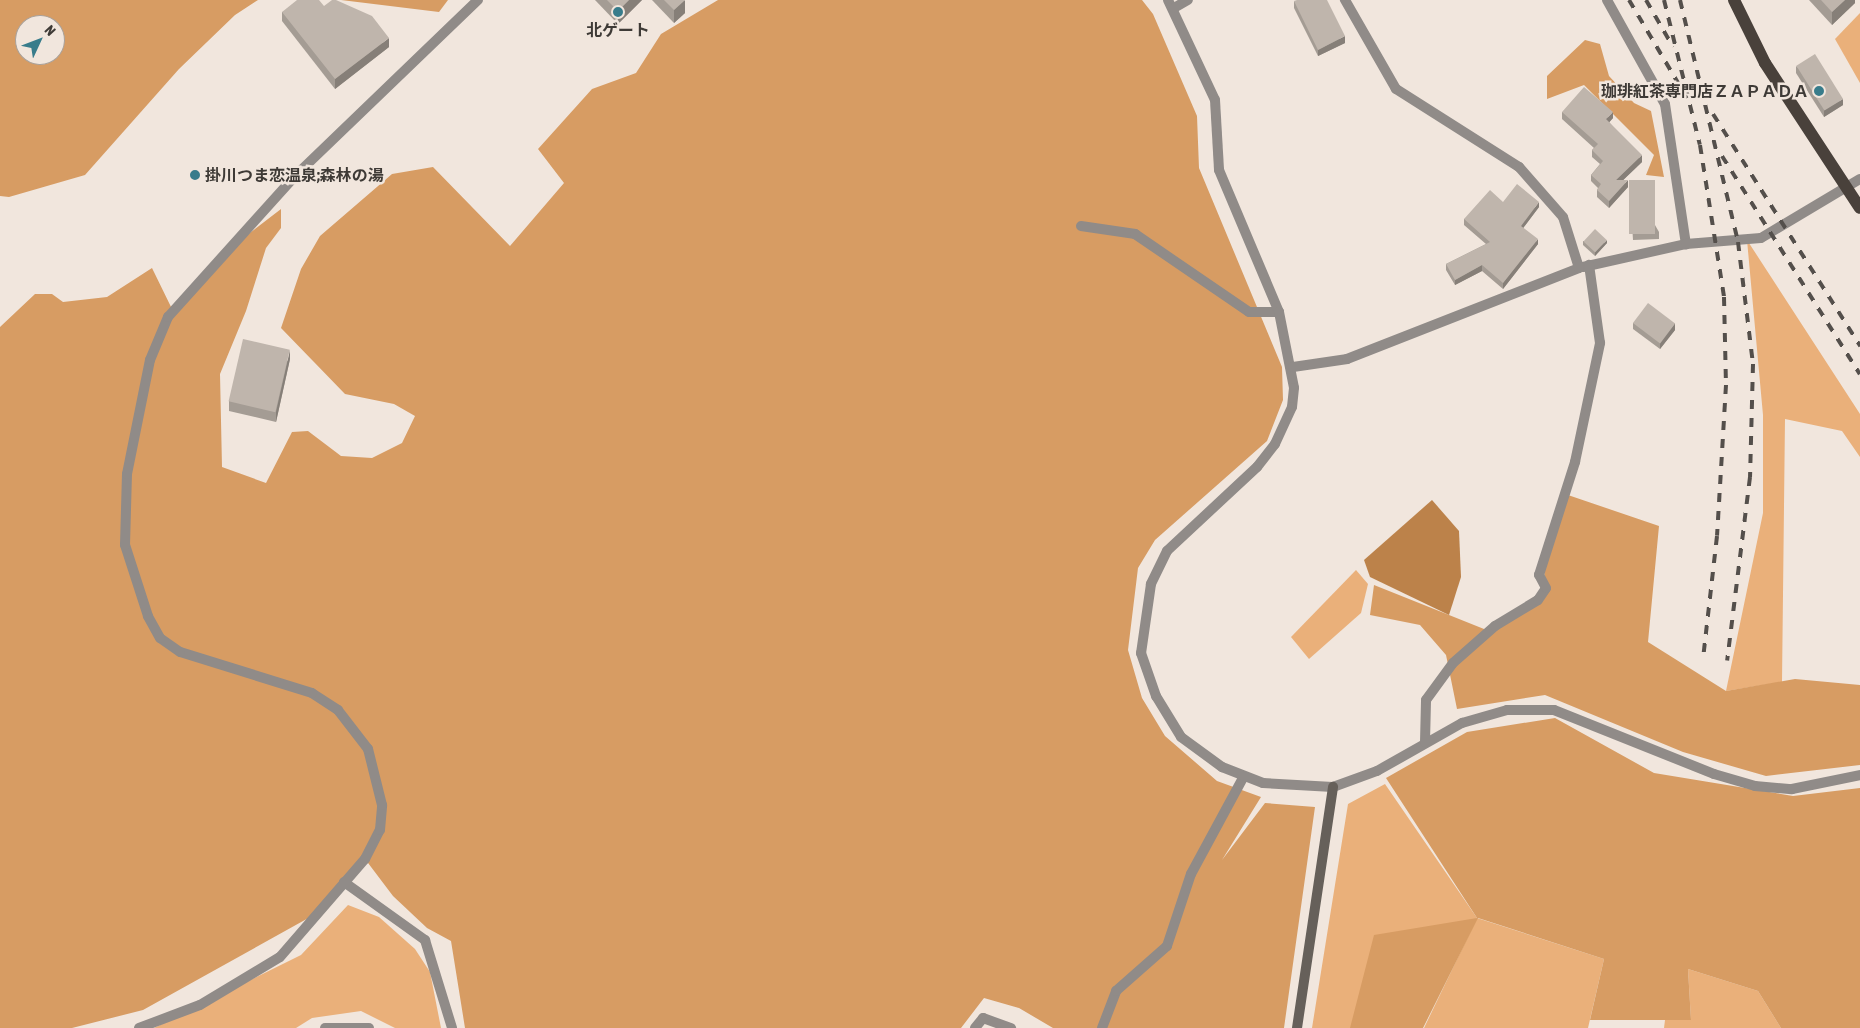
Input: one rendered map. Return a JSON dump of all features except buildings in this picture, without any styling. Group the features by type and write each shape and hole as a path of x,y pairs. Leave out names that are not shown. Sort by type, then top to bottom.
{"main road":[{"path":"1734,0 1765,63 1844,188 1860,208"}],"street":[{"path":"139,1028 200,1005 280,957 366,859 380,830 379,782 368,749 338,710 312,693 180,652 160,638 148,616 125,545 127,474 150,360 168,317 295,176 478,0"},
{"path":"1188,0 1171,4 1215,100 1219,170 1279,312 1293,367 1292,406 1275,444 1257,467 1167,551 1151,584 1145,611 1141,653 1156,696 1181,737 1222,767 1262,783 1333,787 1377,771 1425,742 1462,723 1507,710 1554,710 1714,774 1755,786 1792,789 1860,775"},
{"path":"1345,0 1396,89 1519,167 1564,217 1584,267 1600,343 1575,462 1539,575 1546,588 1538,600 1495,626 1453,663 1426,700 1425,742"},
{"path":"1608,0 1665,104 1686,244"},
{"path":"1293,367 1347,359 1584,267 1686,244 1761,238 1860,179"},
{"path":"1081,226 1135,234 1249,312 1279,312"},
{"path":"1102,1028 1116,991 1167,946 1191,874 1244,776"},
{"path":"1297,1028 1333,787"},
{"path":"344,882 425,940 452,1028"},
{"path":"975,1028 983,1018 1011,1028"},
{"path":"325,1028 369,1028"}],"shaded area":[{"path":"0,0 258,0 235,15 179,69 85,175 9,197 0,196"},
{"path":"341,0 448,0 439,12"},
{"path":"718,0 1142,0 1153,14 1197,116 1199,168 1282,367 1283,400 1267,441 1155,540 1138,568 1128,650 1142,698 1165,736 1217,781 1261,797 1222,860 1265,803 1315,807 1284,1028 1053,1028 1019,1008 984,998 961,1028 465,1028 451,941 427,928 393,896 365,859 321,911 143,1010 72,1028 0,1028 0,327 35,294 52,294 63,302 107,297 152,268 173,311 229,249 281,209 281,228 266,248 246,311 220,374 222,467 266,483 292,432 308,431 341,456 372,458 402,443 415,416 394,404 345,394 281,328 301,269 320,236 392,174 433,167 510,246 564,183 538,149 592,89 636,73 661,34"},
{"path":"1860,13 1860,83 1835,39"},
{"path":"1585,40 1600,44 1609,76 1634,103 1651,111 1664,177 1646,175 1654,155 1584,85 1547,99 1547,76"},
{"path":"1747,240 1860,414 1860,457 1842,431 1785,419 1782,682 1726,691 1763,513 1763,415"},
{"path":"1565,494 1659,526 1648,642 1726,691 1795,679 1860,685 1860,765 1766,776 1683,752 1545,695 1457,709 1446,655 1420,625 1370,615 1374,585 1489,631 1546,588 1543,563"},
{"path":"1432,500 1459,531 1461,577 1449,615 1370,577 1364,560"},
{"path":"1356,570 1368,584 1361,613 1309,659 1291,637"},
{"path":"1555,718 1654,773 1793,796 1860,788 1860,1028 1781,1028 1758,991 1688,969 1691,1020 1590,1020 1604,959 1478,918 1423,1028 1350,1028 1374,935 1477,918 1386,778 1467,732"},
{"path":"1385,784 1477,918 1353,1028 1312,1028 1348,804"},
{"path":"348,905 379,917 415,949 430,972 441,1028 395,1028 361,1011 312,1018 296,1028 154,1028 301,955"},
{"path":"1477,918 1604,959 1588,1028 1424,1028"},
{"path":"1688,969 1758,991 1781,1028 1664,1028 1665,1020 1691,1020"}],"railway":[{"path":"1629,0 1687,98"},
{"path":"1646,0 1673,47"},
{"path":"1664,0 1700,145 1724,297 1726,385 1717,536 1703,659"},
{"path":"1680,0 1738,242 1753,364 1750,477 1727,661"},
{"path":"1713,114 1860,346"},
{"path":"1722,156 1860,374"}],"place":[{"name":"北ゲート","path":"618,12"},
{"name":"珈琲紅茶専門店ＺＡＰＡＤＡ","path":"1819,91"},
{"name":"掛川つま恋温泉;森林の湯","path":"195,175"}]}
